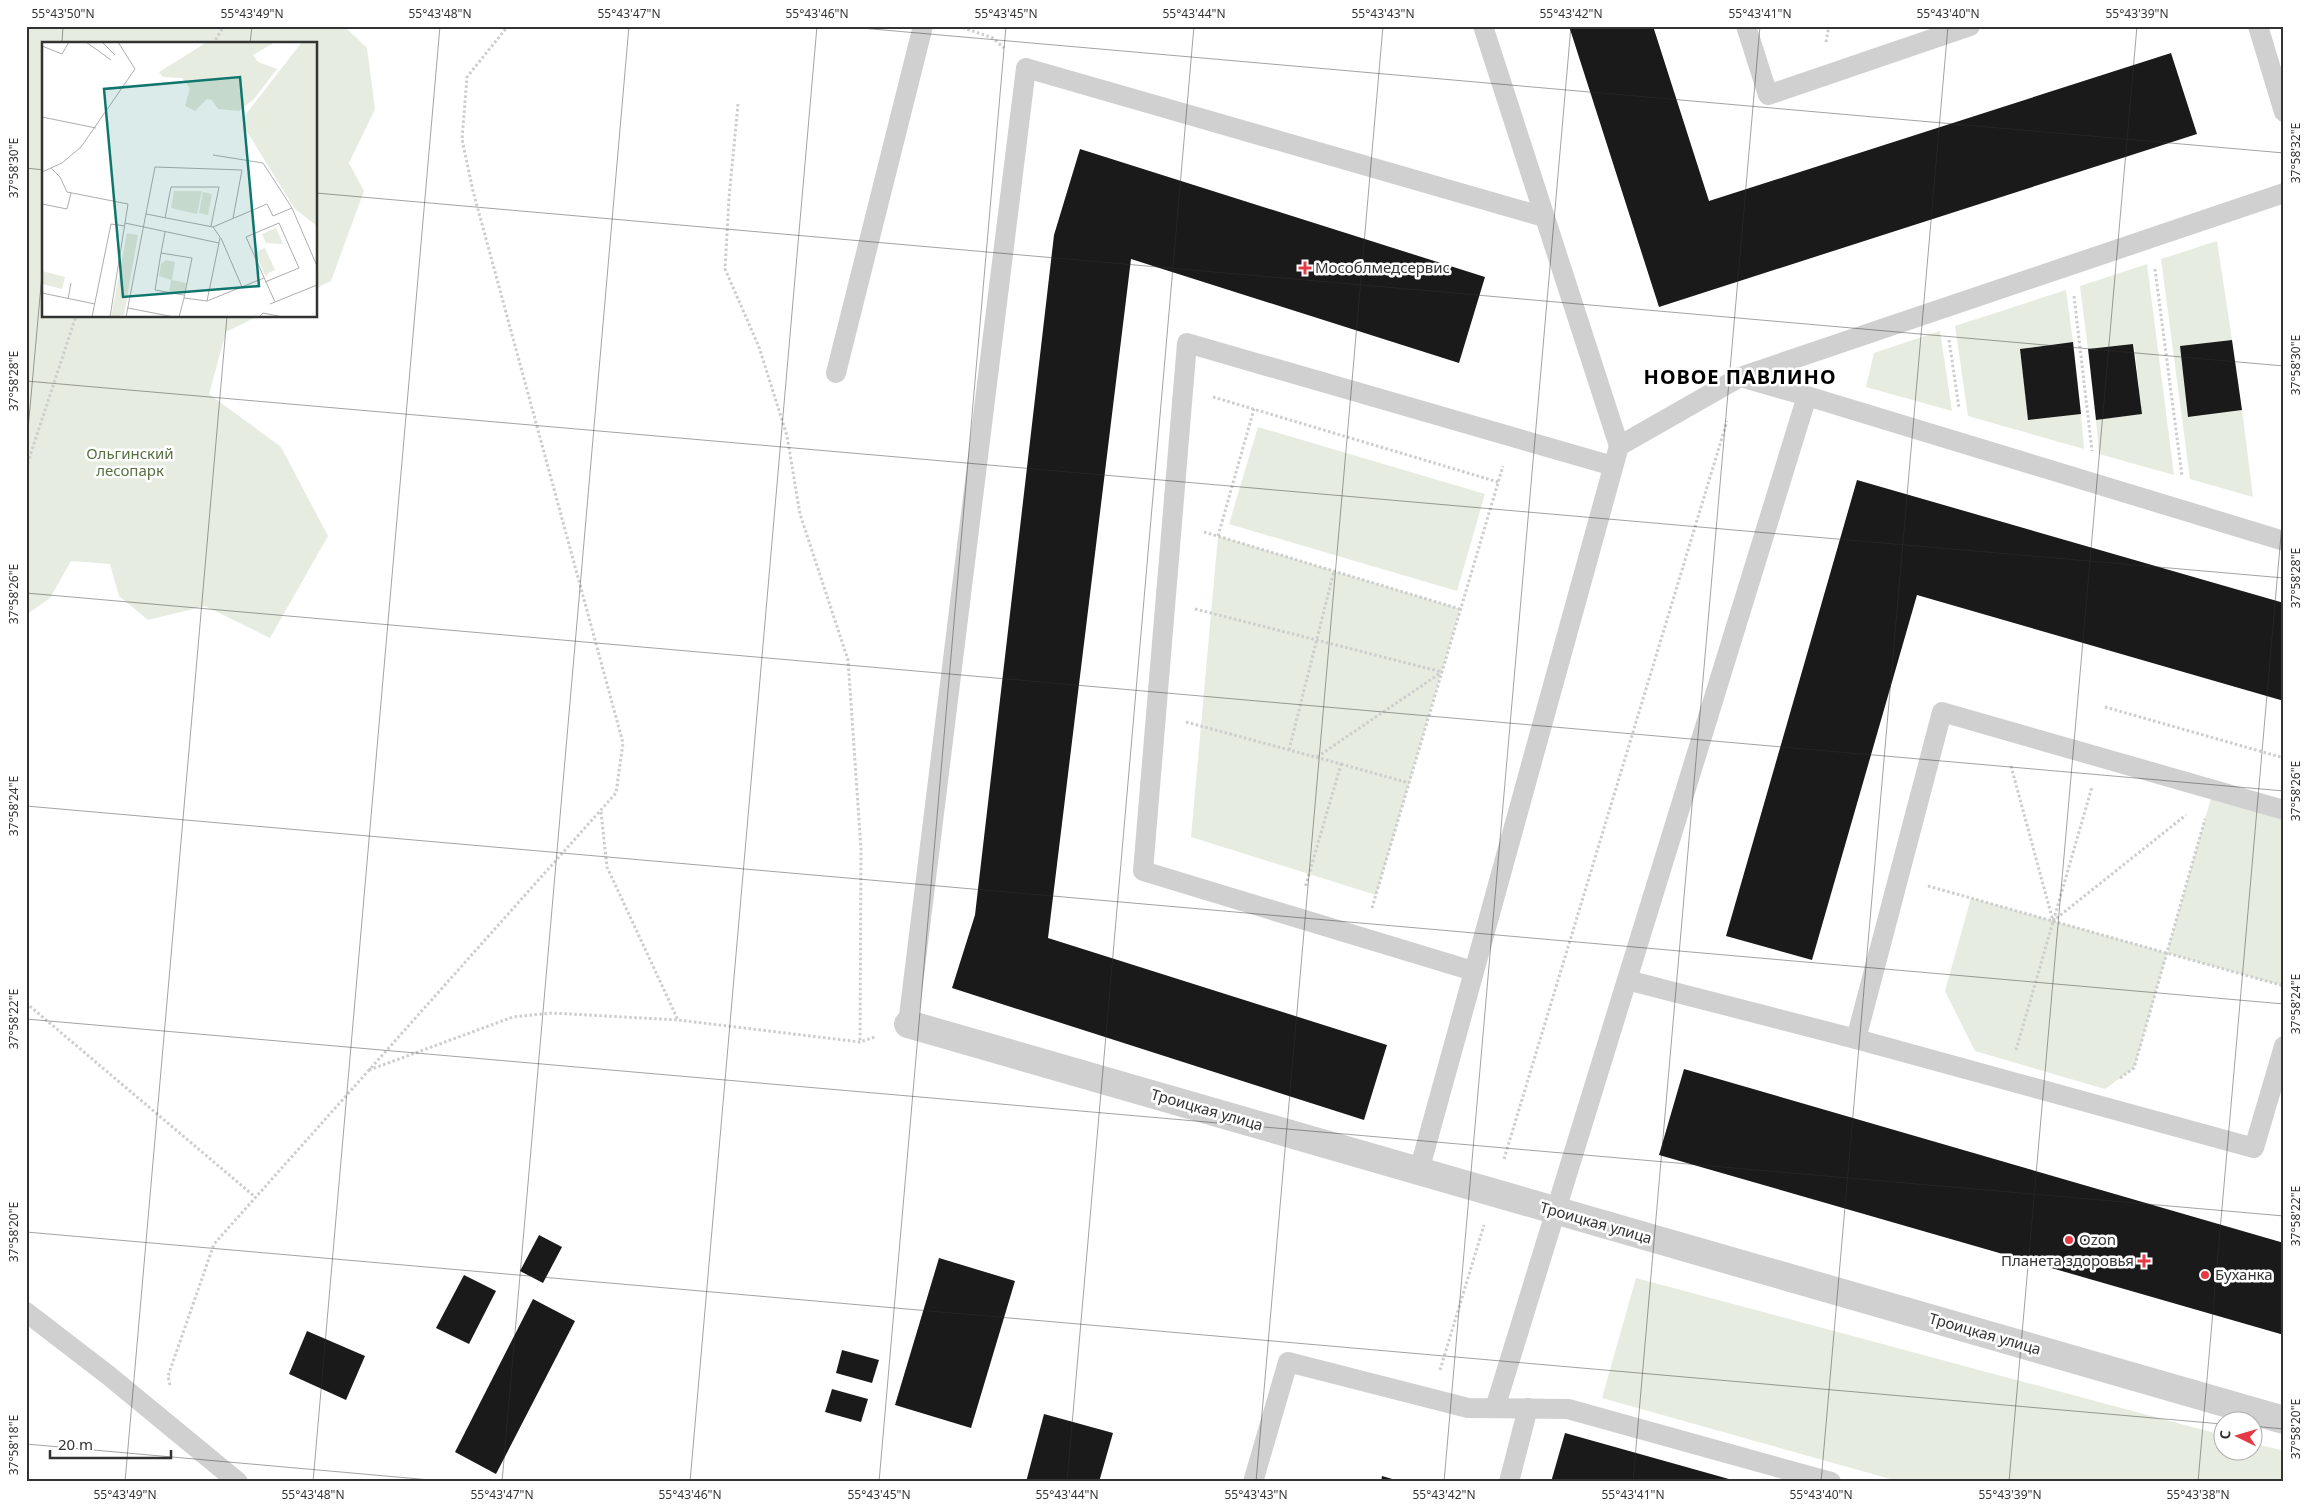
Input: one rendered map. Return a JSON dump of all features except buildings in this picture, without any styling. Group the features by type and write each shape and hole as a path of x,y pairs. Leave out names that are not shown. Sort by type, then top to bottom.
{"street":[{"name":"Троицкая улица","path":"908,1024 2284,1420"}],"lane":[{"path":"836,373 924,26"},
{"path":"1419,1171 1619,446 1483,26"},
{"path":"1746,26 1768,95 1970,26"},
{"path":"2258,26 2284,112"},
{"path":"908,1024 1026,68 1544,216"},
{"path":"1619,446 1740,377 2284,193"},
{"path":"1473,971 1143,871 1187,344 1613,466"},
{"path":"1740,377 2284,541"},
{"path":"1495,1408 1807,396"},
{"path":"1856,1039 1942,712 2284,810"},
{"path":"1626,980 1856,1039 2254,1148 2284,1046"},
{"path":"26,1312 108,1375 238,1482"},
{"path":"1253,1482 1288,1362 1468,1408 1568,1409 1831,1482"},
{"path":"1509,1482 1528,1408"}],"path":[{"path":"214,42 224,26"},
{"path":"177,1432 168,1376 214,1244 254,1196 616,793 623,743 473,191 462,140 466,77 508,26"},
{"path":"958,26 993,38 1026,68"},
{"path":"738,104 729,198 725,269 759,347 787,436 800,514 848,660 861,849 860,1042"},
{"path":"2151,238 2187,511"},
{"path":"2071,265 2096,484"},
{"path":"1944,308 1964,444"},
{"path":"26,468 75,318"},
{"path":"1431,1399 1740,377"},
{"path":"1184,388 1498,482"},
{"path":"1218,536 1254,409"},
{"path":"1364,938 1511,437"},
{"path":"1172,523 1460,609"},
{"path":"1289,750 1334,571"},
{"path":"1166,601 1442,672"},
{"path":"1317,758 1442,672"},
{"path":"2105,707 2284,758"},
{"path":"1156,714 1409,783"},
{"path":"2001,729 2053,921"},
{"path":"2007,1080 2101,757"},
{"path":"1296,917 1341,764"},
{"path":"2053,921 2213,791"},
{"path":"2112,1084 2134,1068 2213,791"},
{"path":"600,811 607,868 678,1020"},
{"path":"1898,877 2284,986"},
{"path":"26,1003 254,1196"},
{"path":"26,1009 30,1007"},
{"path":"367,1071 513,1017 552,1013 678,1020 860,1042 908,1024"}],"green space":[{"name":"Ольгинский лесопарк","path":"26,26 344,26 367,48 375,109 349,163 364,191 331,281 318,287 318,42 42,42 42,318 254,318 226,332 209,394 281,447 328,536 270,638 205,606 148,620 119,596 110,564 71,561 50,598 26,615"},
{"path":"2217,241 2232,340 2180,346 2189,417 2242,410 2253,497 2190,479 2161,259"},
{"path":"2147,264 2174,475 2099,454 2096,420 2142,414 2134,344 2088,349 2080,286"},
{"path":"2066,290 2073,342 2020,349 2028,419 2081,414 2084,449 1968,416 1955,326"},
{"path":"1940,331 1952,411 1866,387 1874,353"},
{"path":"1258,427 1485,494 1457,591 1229,524"},
{"path":"1218,536 1460,609 1376,895 1191,837"},
{"path":"2211,798 2284,819 2284,986 2167,953"},
{"path":"1971,898 2167,953 2134,1068 2105,1089 1975,1051 1945,991"},
{"path":"1636,1278 2212,1432 2212,1460 2262,1460 2262,1445 2284,1451 2284,1482 1901,1482 1602,1398"}],"place":[{"name":"Мособлмедсервис","path":"1305,268"},
{"name":"Ozon","path":"2069,1240"},
{"name":"Планета здоровья","path":"2144,1261"},
{"name":"Буханка","path":"2205,1275"}],"district":[{"name":"НОВОЕ ПАВЛИНО","path":"1740,377"}]}
